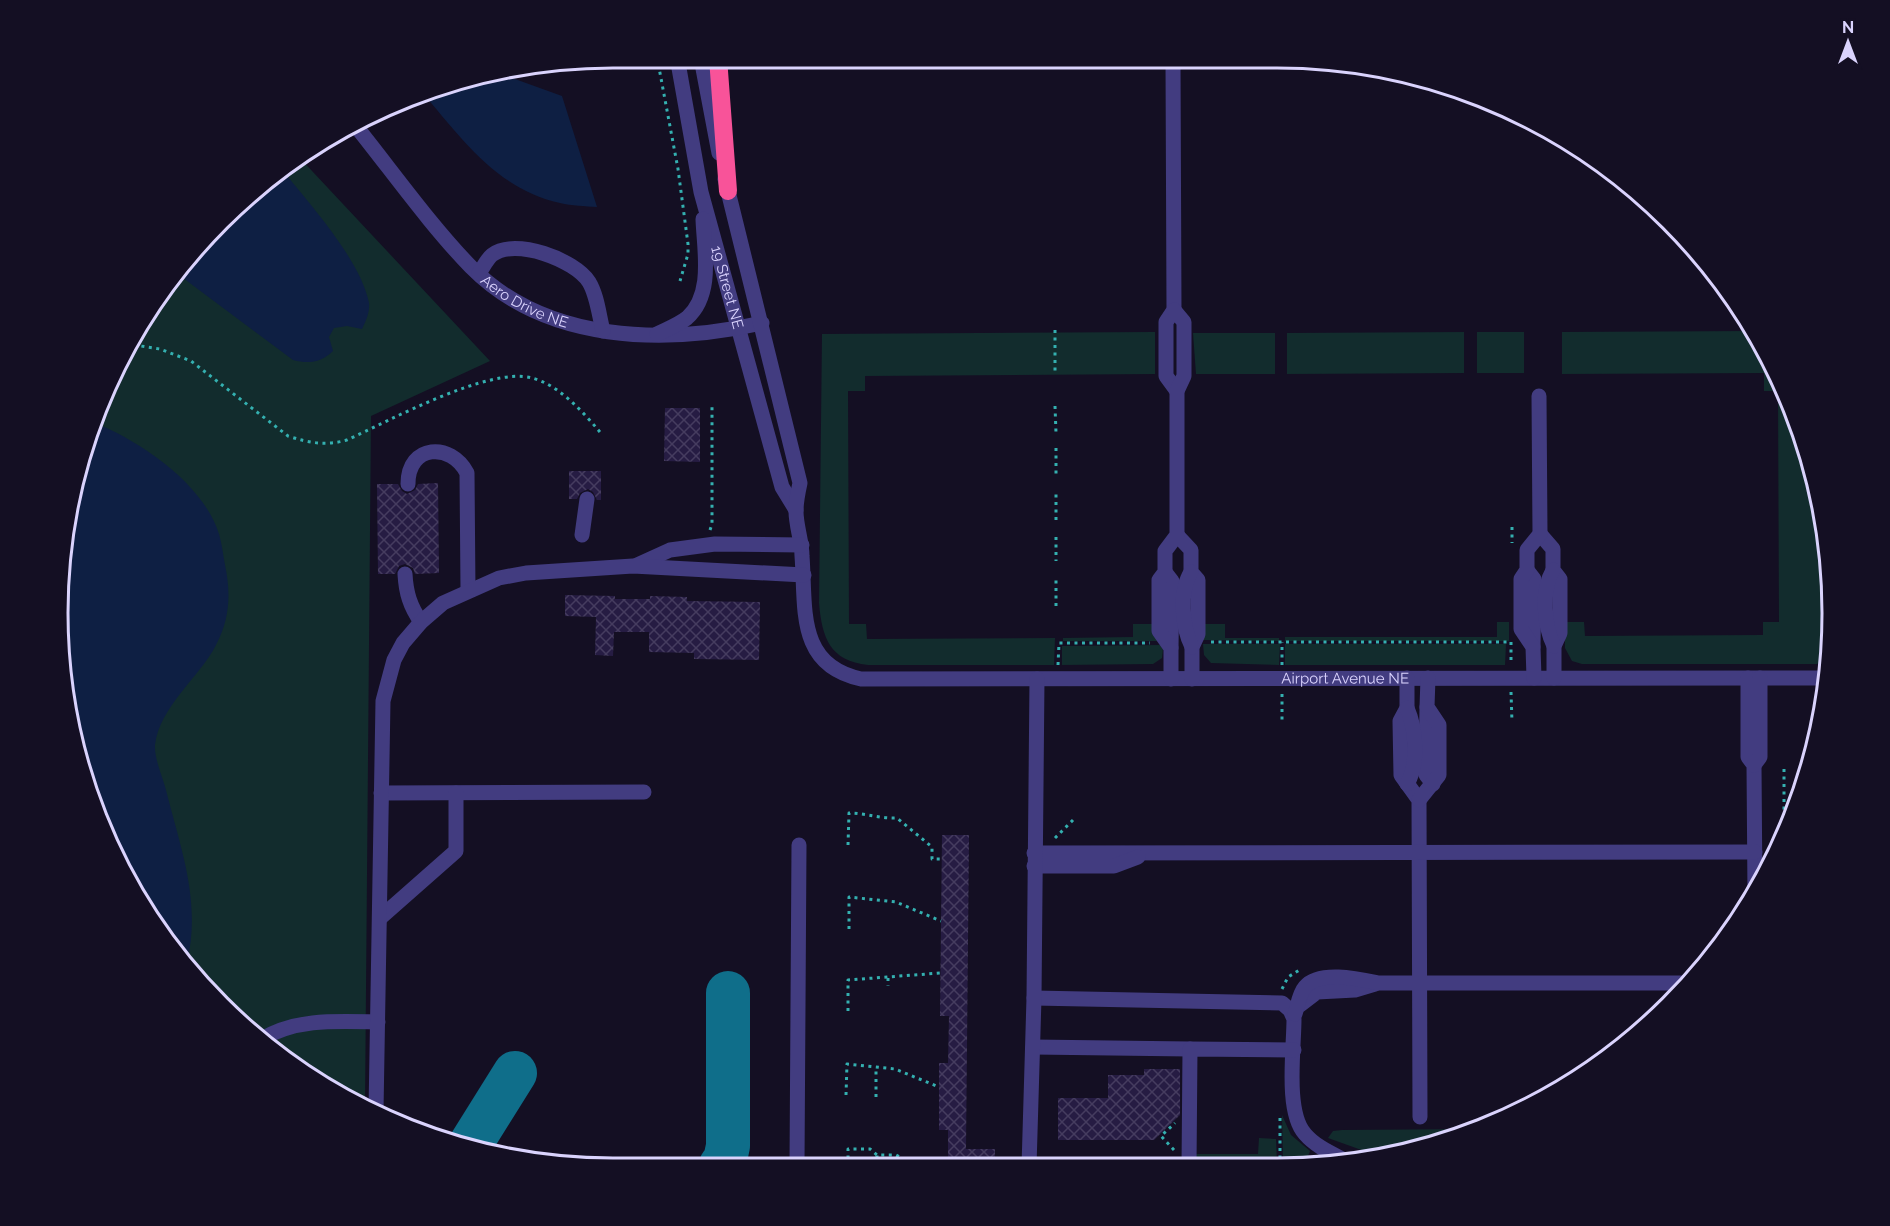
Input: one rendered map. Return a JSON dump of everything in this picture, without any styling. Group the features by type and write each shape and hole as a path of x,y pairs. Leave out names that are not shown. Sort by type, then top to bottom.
{"highway":[{"path":"719,68 728,191"}],"street":[{"name":"19 Street NE","path":"679,68 701,192 741,328 782,487 796,510"},
{"name":"19 Street NE","path":"702,68 708,108 800,483 796,510 802,545 805,616 813,646 826,664 861,679"},
{"path":"1171,679 1159,631 1159,580 1165,572 1165,551 1178,535 1177,391 1184,376 1184,322 1174,310 1173,68"},
{"name":"Aero Drive NE","path":"362,129 479,273 497,288 551,319 603,331 654,336 702,335 762,323"},
{"path":"654,336 689,317 703,290 706,279 701,192"},
{"path":"479,273 492,255 504,250 534,250 552,256 572,267 588,280 603,331"},
{"path":"1534,678 1533,647 1521,629 1521,579 1527,570 1527,550 1540,534 1539,396"},
{"path":"408,484 408,473 413,462 423,454 437,451 450,454 461,461 467,473 468,590"},
{"path":"582,535 587,499"},
{"path":"1540,534 1553,549 1553,570 1560,579 1560,633 1554,646 1554,678"},
{"path":"1178,535 1191,550 1191,572 1198,580 1198,645 1192,679"},
{"path":"633,566 670,550 706,545 802,545"},
{"path":"376,1104 382,724 387,681 404,643 421,622 443,603 499,578 526,573 633,566 804,575"},
{"path":"405,574 406,592 412,609 421,622"},
{"path":"1407,678 1407,708 1400,722 1400,743 1401,775 1419,800 1420,1117"},
{"path":"1419,800 1439,775 1439,725 1427,707 1428,678"},
{"path":"1754,678 1760,757 1754,765 1755,875"},
{"name":"Airport Avenue NE","path":"861,679 1819,678"},
{"path":"1036,679 1033,1047 1036,1158"},
{"path":"381,793 644,792"},
{"path":"380,918 456,851 456,793"},
{"path":"796,1158 799,845"},
{"path":"1034,860 1114,866 1150,853 1755,852"},
{"path":"1335,1155 1303,1133 1298,1124 1294,1106 1295,1017 1301,992 1312,981 1357,979 1378,983 1678,983"},
{"path":"1034,998 1276,1002 1287,1006 1295,1017"},
{"path":"268,1036 282,1028 303,1023 378,1022"},
{"path":"1033,1047 1294,1050"},
{"path":"1189,1158 1190,1049"}],"path":[{"path":"659,68 678,169 688,244 688,255 680,281"},
{"path":"1055,330 1055,375"},
{"path":"138,346 160,349 191,361 288,436 303,442 332,444 347,440 470,386 502,377 522,376 534,378 562,396 580,409 600,432"},
{"path":"706,545 712,524 712,407 716,406"},
{"path":"1055,406 1056,433"},
{"path":"1056,448 1056,476"},
{"path":"1056,490 1056,520"},
{"path":"1056,537 1056,561"},
{"path":"1056,580 1056,606"},
{"path":"1198,645 1282,642 1511,642"},
{"path":"1282,642 1282,666"},
{"path":"1058,669 1059,643 1164,646"},
{"path":"1511,687 1512,722"},
{"path":"1282,689 1282,722"},
{"path":"1784,769 1784,814"},
{"path":"848,845 849,813 868,813 884,819 897,818 932,847 932,859 941,859"},
{"path":"1050,843 1073,820"},
{"path":"849,929 849,897 896,902 941,921"},
{"path":"848,1011 848,980 940,973"},
{"path":"888,978 888,986"},
{"path":"846,1095 847,1064 872,1064 876,1067 895,1069 939,1087"},
{"path":"876,1067 876,1097"},
{"path":"848,1158 848,1149 870,1149 877,1155 896,1155 901,1158"}],"green space":[{"path":"305,163 490,361 371,416 365,1098 310,1067 253,1023 227,999 180,945 141,886 109,822 96,788 77,716 86,474 109,404 141,340 180,281 227,227 253,203"},
{"path":"1744,331 1775,391 1764,391 1764,373 1562,374 1562,332"},
{"path":"1155,332 1155,374 865,376 865,391 848,391 849,624 866,624 867,639 1055,638 1054,665 868,665 845,659 830,646 820,616 819,603 822,334"},
{"path":"1464,332 1464,373 1287,374 1287,333"},
{"path":"1477,332 1524,332 1524,373 1477,373"},
{"path":"1193,333 1275,333 1275,374 1196,374"},
{"path":"1778,398 1804,472 1818,542 1822,613 1820,662 1817,664 1582,664 1572,661 1565,648 1565,622 1584,622 1585,636 1763,635 1763,622 1779,622"},
{"path":"1497,622 1509,622 1509,641 1285,641 1285,637 1497,637"},
{"path":"1133,624 1153,624 1157,641 1063,641 1063,638 1133,637"},
{"path":"1203,624 1225,624 1225,638 1279,638 1279,641 1203,640"},
{"path":"1203,644 1280,644 1279,665 1211,663 1204,655"},
{"path":"1285,644 1506,644 1505,665 1285,665"},
{"path":"1160,645 1163,649 1162,658 1153,664 1062,665 1062,646"},
{"path":"1282,1115 1291,1135 1310,1151 1308,1157 1283,1158"},
{"path":"1454,1129 1418,1140 1365,1151 1328,1138 1333,1131"},
{"path":"1259,1138 1276,1139 1277,1158 1196,1158 1196,1154 1258,1154"}],"water":[{"path":"511,77 562,96 597,207 560,203 518,187 482,160 428,100"},
{"path":"287,176 345,251 356,269 369,303 362,329 347,326 334,328 329,337 333,351 324,358 314,362 293,360 183,278 227,227"},
{"path":"101,425 149,452 184,481 211,515 222,546 227,575 228,606 221,635 209,657 164,718 155,745 188,878 192,919 188,955 159,916 124,854 96,788 78,719 69,649 69,577 78,507"}],"building":[{"path":"665,408 700,408 700,462 664,461"},
{"path":"569,471 601,471 601,500 597,500 593,492 588,489 580,493 577,499 569,499"},
{"path":"438,483 439,573 415,574 413,568 405,564 399,566 395,574 378,574 377,484 398,484 407,494 415,490 418,484"},
{"path":"565,595 615,596 615,599 650,599 650,596 687,597 687,601 760,602 759,660 694,659 694,653 649,652 649,632 614,632 613,656 595,655 596,617 565,616"},
{"path":"942,835 969,835 966,1149 995,1149 995,1158 948,1158 948,1130 939,1130 939,1063 948,1063 949,1016 940,1016"},
{"path":"1144,1069 1180,1069 1180,1115 1154,1140 1058,1140 1058,1098 1108,1098 1108,1075 1144,1075"}],"taxiway":[{"path":"725,1158 728,1146 728,993"},
{"path":"473,1140 515,1073"}]}
